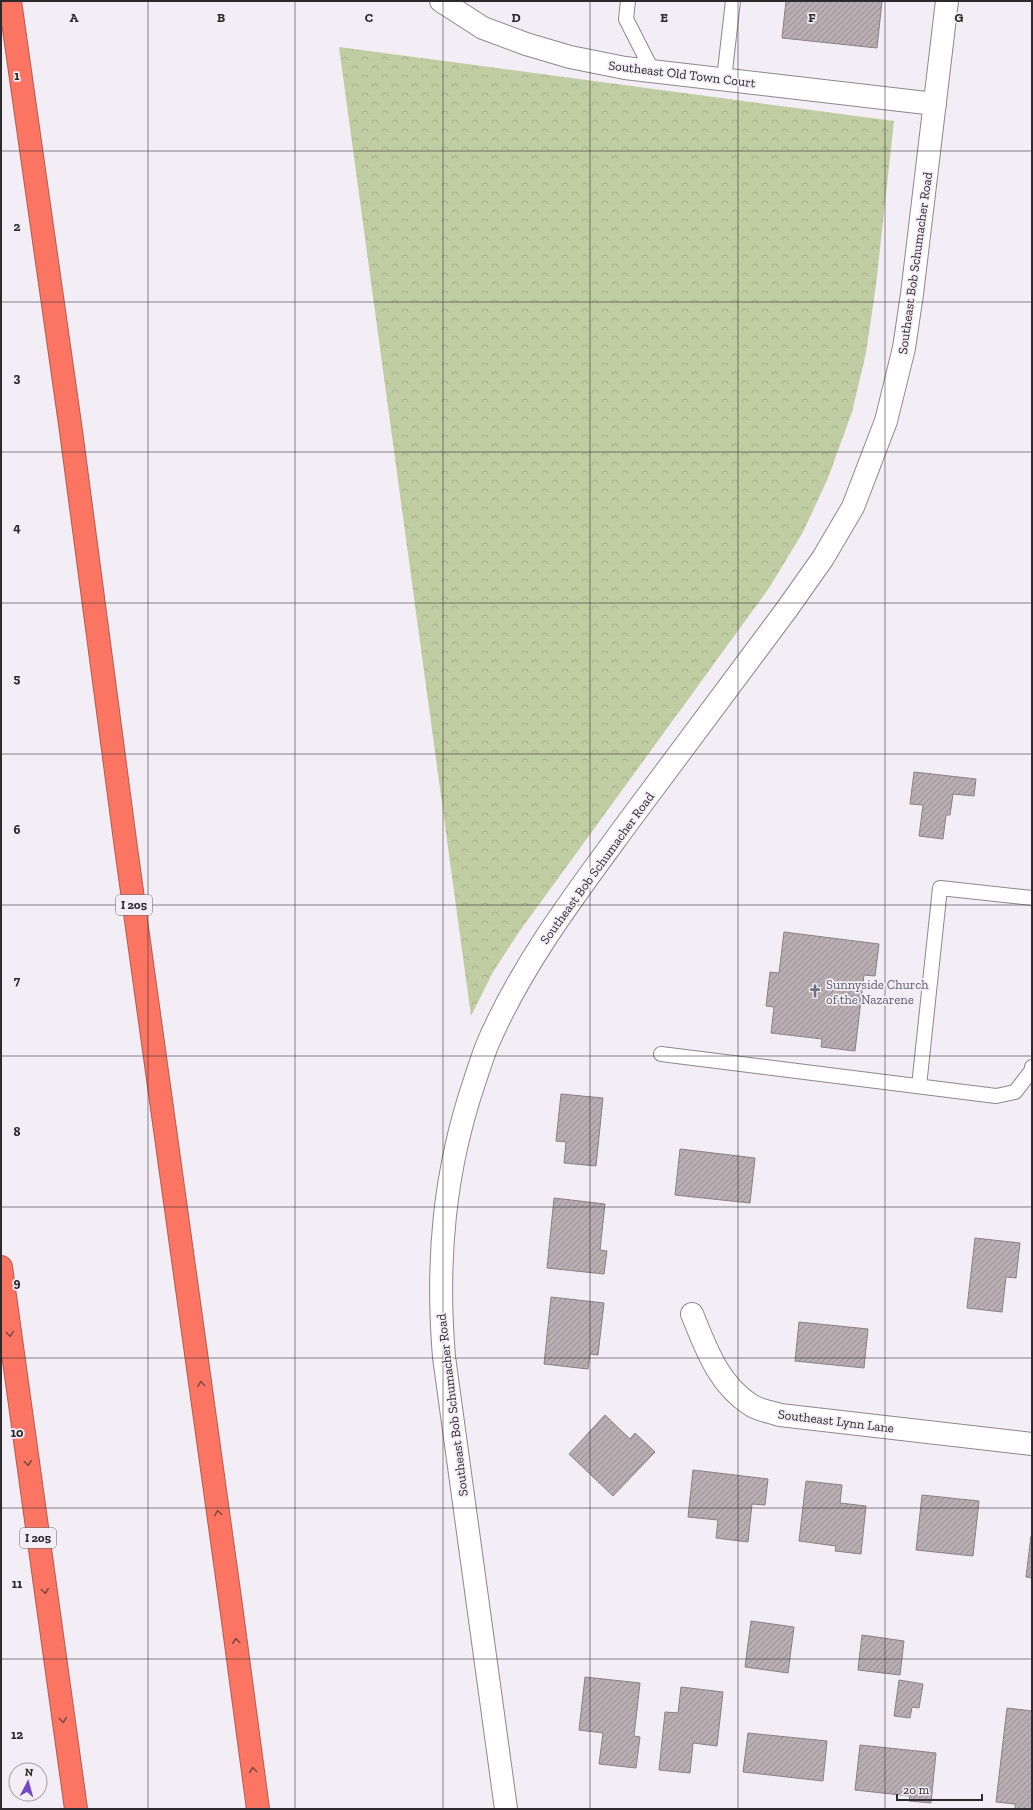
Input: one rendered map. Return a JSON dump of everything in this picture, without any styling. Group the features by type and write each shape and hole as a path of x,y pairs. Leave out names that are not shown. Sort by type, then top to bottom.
{"highway":[{"name":"I 205","path":"10,1 72,438 126,848 258,1809"},
{"name":"I 205","path":"1,1267 76,1809"}],"main road":[{"name":"Southeast Old Town Court","path":"441,1 483,28 526,44 570,57 654,72 935,104"},
{"name":"Southeast Bob Schumacher Road","path":"506,1809 447,1380 441,1326 440,1276 443,1224 449,1176 461,1126 487,1044 517,983 557,919 787,609 823,558 853,506 886,421 904,348 913,286 947,1"},
{"name":"Southeast Lynn Lane","path":"692,1314 713,1364 732,1391 752,1406 780,1415 1032,1444"}],"lane":[{"path":"628,1 626,19 654,72"},
{"path":"724,79 733,1"},
{"path":"919,1086 940,888 1032,898"},
{"path":"661,1054 996,1096 1015,1092 1032,1070 1032,1067"}],"green space":[{"path":"339,47 894,121 876,285 866,353 852,412 828,478 803,532 769,588 519,932 493,972 471,1016"}],"building":[{"path":"786,1 882,1 877,48 782,38"},
{"path":"914,772 976,779 974,796 953,794 950,815 946,815 943,839 919,836 923,805 910,804"},
{"name":"Sunnyside Church of the Nazarene","path":"784,932 879,944 875,976 864,975 855,1051 821,1047 822,1039 771,1033 774,1007 766,1006 770,972 779,973"},
{"path":"561,1094 603,1098 596,1166 564,1163 566,1142 556,1141"},
{"path":"680,1149 755,1158 750,1203 675,1195"},
{"path":"554,1198 605,1204 600,1250 607,1251 604,1274 547,1268"},
{"path":"975,1238 1020,1243 1016,1278 1006,1277 1002,1312 967,1308"},
{"path":"551,1297 604,1303 598,1355 590,1354 588,1369 544,1364"},
{"path":"799,1322 868,1329 864,1368 795,1361"},
{"path":"605,1415 630,1439 635,1433 655,1452 613,1496 569,1454"},
{"path":"693,1470 768,1479 765,1505 752,1504 748,1542 716,1538 718,1520 688,1517"},
{"path":"806,1481 842,1485 840,1503 866,1506 861,1554 835,1551 836,1546 799,1541"},
{"path":"922,1495 979,1501 973,1556 916,1550"},
{"path":"1032,1536 1032,1578 1026,1577"},
{"path":"751,1621 794,1627 788,1673 745,1667"},
{"path":"862,1635 904,1641 900,1675 858,1670"},
{"path":"585,1677 640,1683 634,1736 640,1737 636,1768 599,1764 603,1733 579,1730"},
{"path":"899,1680 923,1684 919,1708 912,1707 910,1718 894,1716"},
{"path":"681,1687 723,1692 717,1746 693,1743 690,1773 659,1770 665,1712 678,1713"},
{"path":"1007,1708 1032,1711 1032,1809 1015,1809 1015,1804 996,1802"},
{"path":"748,1733 827,1741 823,1781 743,1772"},
{"path":"860,1745 936,1753 931,1803 909,1801 910,1796 855,1790"}],"place":[{"name":"Sunnyside Church of the Nazarene","path":"815,991"}]}
